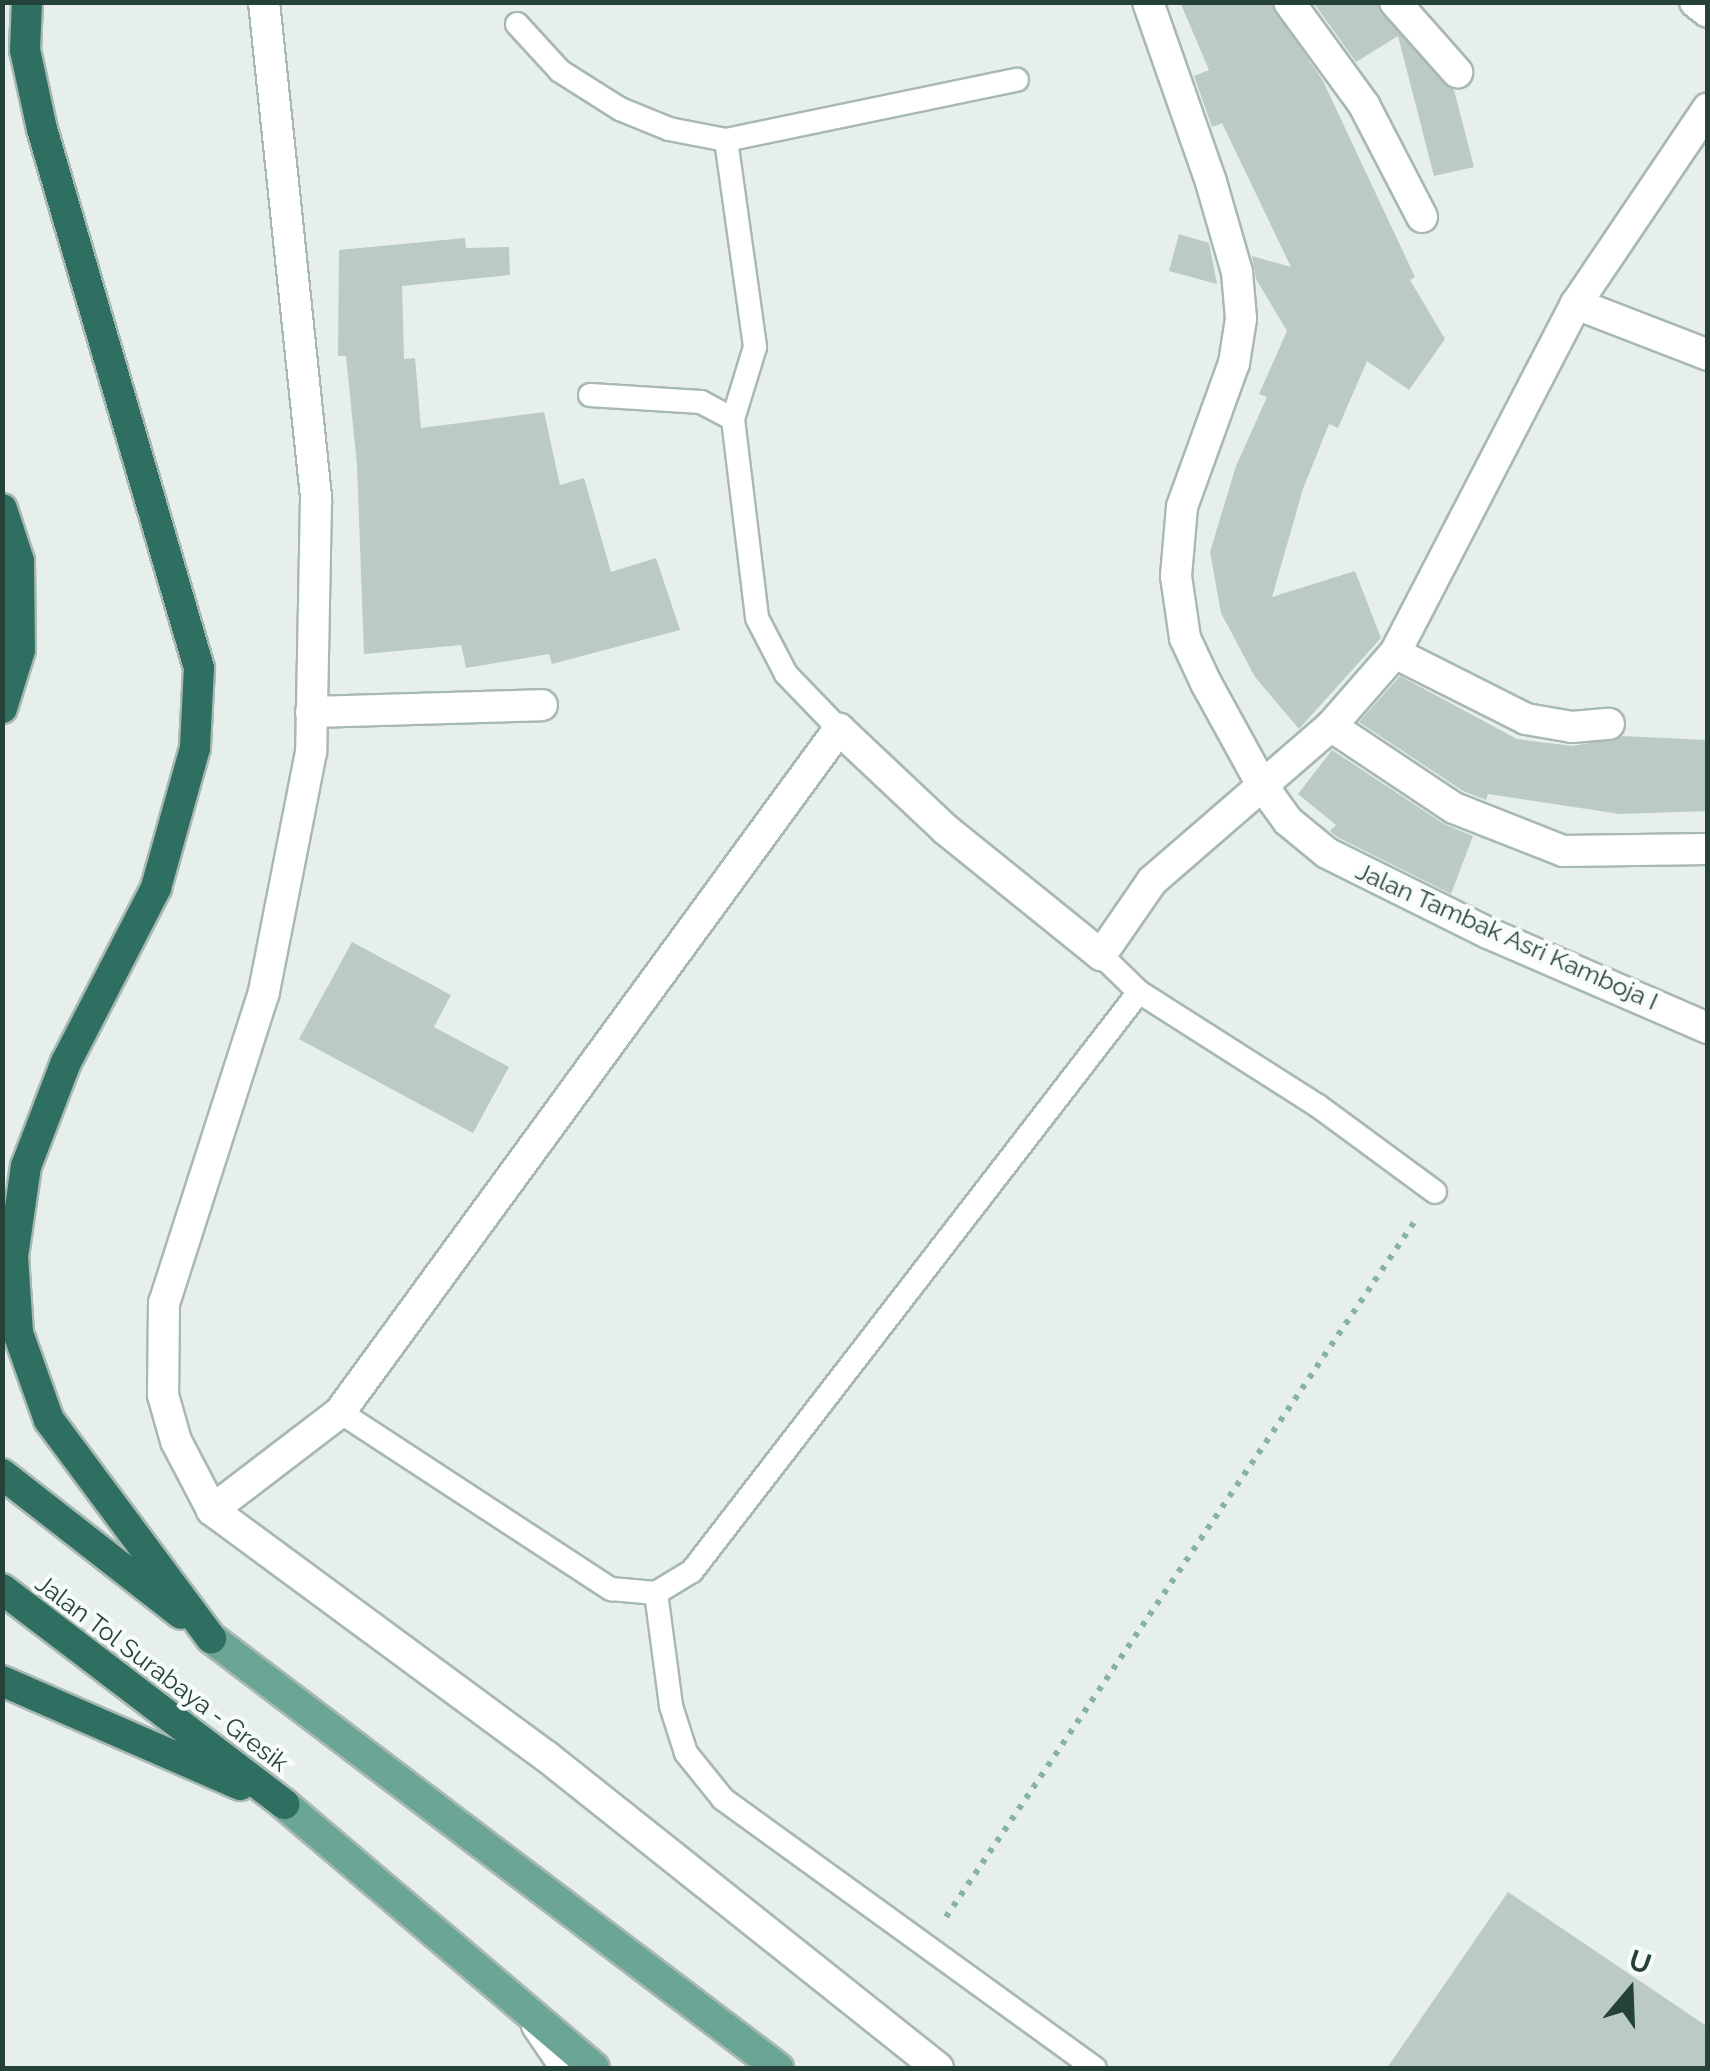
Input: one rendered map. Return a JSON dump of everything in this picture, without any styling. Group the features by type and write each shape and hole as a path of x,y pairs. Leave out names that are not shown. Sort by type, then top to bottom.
{"highway":[{"path":"27,2 25,50 42,130 198,668 195,748 156,888 66,1062 26,1166 13,1256 18,1333 49,1420 211,1638"},
{"path":"2,509 19,561 20,650 2,708"},
{"path":"2,1474 211,1638"},
{"name":"Jalan Tol Surabaya - Gresik","path":"2,1589 284,1804"},
{"path":"2,1681 284,1804"}],"main road":[{"path":"211,1638 778,2068"},
{"path":"284,1804 594,2068"}],"street":[{"path":"264,2 316,500 311,752 264,992 164,1303 163,1395 176,1441 212,1510 546,1756 938,2068"},
{"name":"Jalan Tambak Asri Kamboja I","path":"1148,2 1211,182 1236,272 1241,319 1234,363 1182,507 1180,607 1199,668 1262,786 1288,821 1326,853 1708,1028"},
{"path":"1289,2 1364,106 1422,217"},
{"path":"1395,2 1457,72"},
{"path":"1695,2 1708,12"},
{"path":"212,1510 340,1412 839,728 945,829 1101,955 1152,881 1331,726 1395,653 1576,304 1708,108"},
{"path":"1576,304 1708,355"},
{"path":"1395,653 1526,719 1572,727 1609,724"},
{"path":"311,712 542,706"},
{"path":"1331,726 1454,808 1563,851 1708,849"},
{"path":"526,2008 566,2068"}],"lane":[{"path":"517,24 560,71 620,108 669,129 726,140 1016,80"},
{"path":"726,140 755,347 733,419 756,618 786,674 839,728"},
{"path":"590,395 701,402 733,419"},
{"path":"1101,955 1140,992 1318,1106 1435,1192"},
{"path":"340,1412 612,1589 656,1593 692,1571 1140,992"},
{"path":"656,1593 670,1706 686,1753 723,1799 1094,2068"}],"path":[{"path":"925,1942 1435,1192"}],"building":[{"path":"1180,2 1270,2 1323,81 1415,277 1410,280 1445,339 1409,390 1367,361 1338,428 1329,424 1303,489 1272,597 1355,571 1381,638 1299,729 1255,677 1221,613 1210,552 1236,466 1267,397 1259,394 1287,331 1256,279 1252,256 1291,267 1222,123 1212,127 1194,76 1209,70"},
{"path":"1313,2 1377,2 1454,90 1474,167 1434,176 1398,36 1356,62"},
{"path":"1179,234 1209,243 1217,284 1169,271"},
{"path":"465,238 466,248 509,247 510,275 402,286 404,359 415,358 421,428 544,412 560,485 584,478 611,572 656,558 680,630 552,664 549,654 466,668 461,645 364,654 357,465 346,356 338,356 339,250"},
{"path":"1400,676 1517,739 1573,746 1622,736 1708,740 1708,811 1620,814 1488,794 1486,800 1463,791 1359,722"},
{"path":"1332,750 1444,824 1473,836 1451,894 1337,837 1330,831 1336,825 1298,794"},
{"path":"352,942 451,995 434,1027 509,1067 473,1133 299,1039"},
{"path":"1508,1892 1708,2027 1708,2068 1387,2068"}]}
